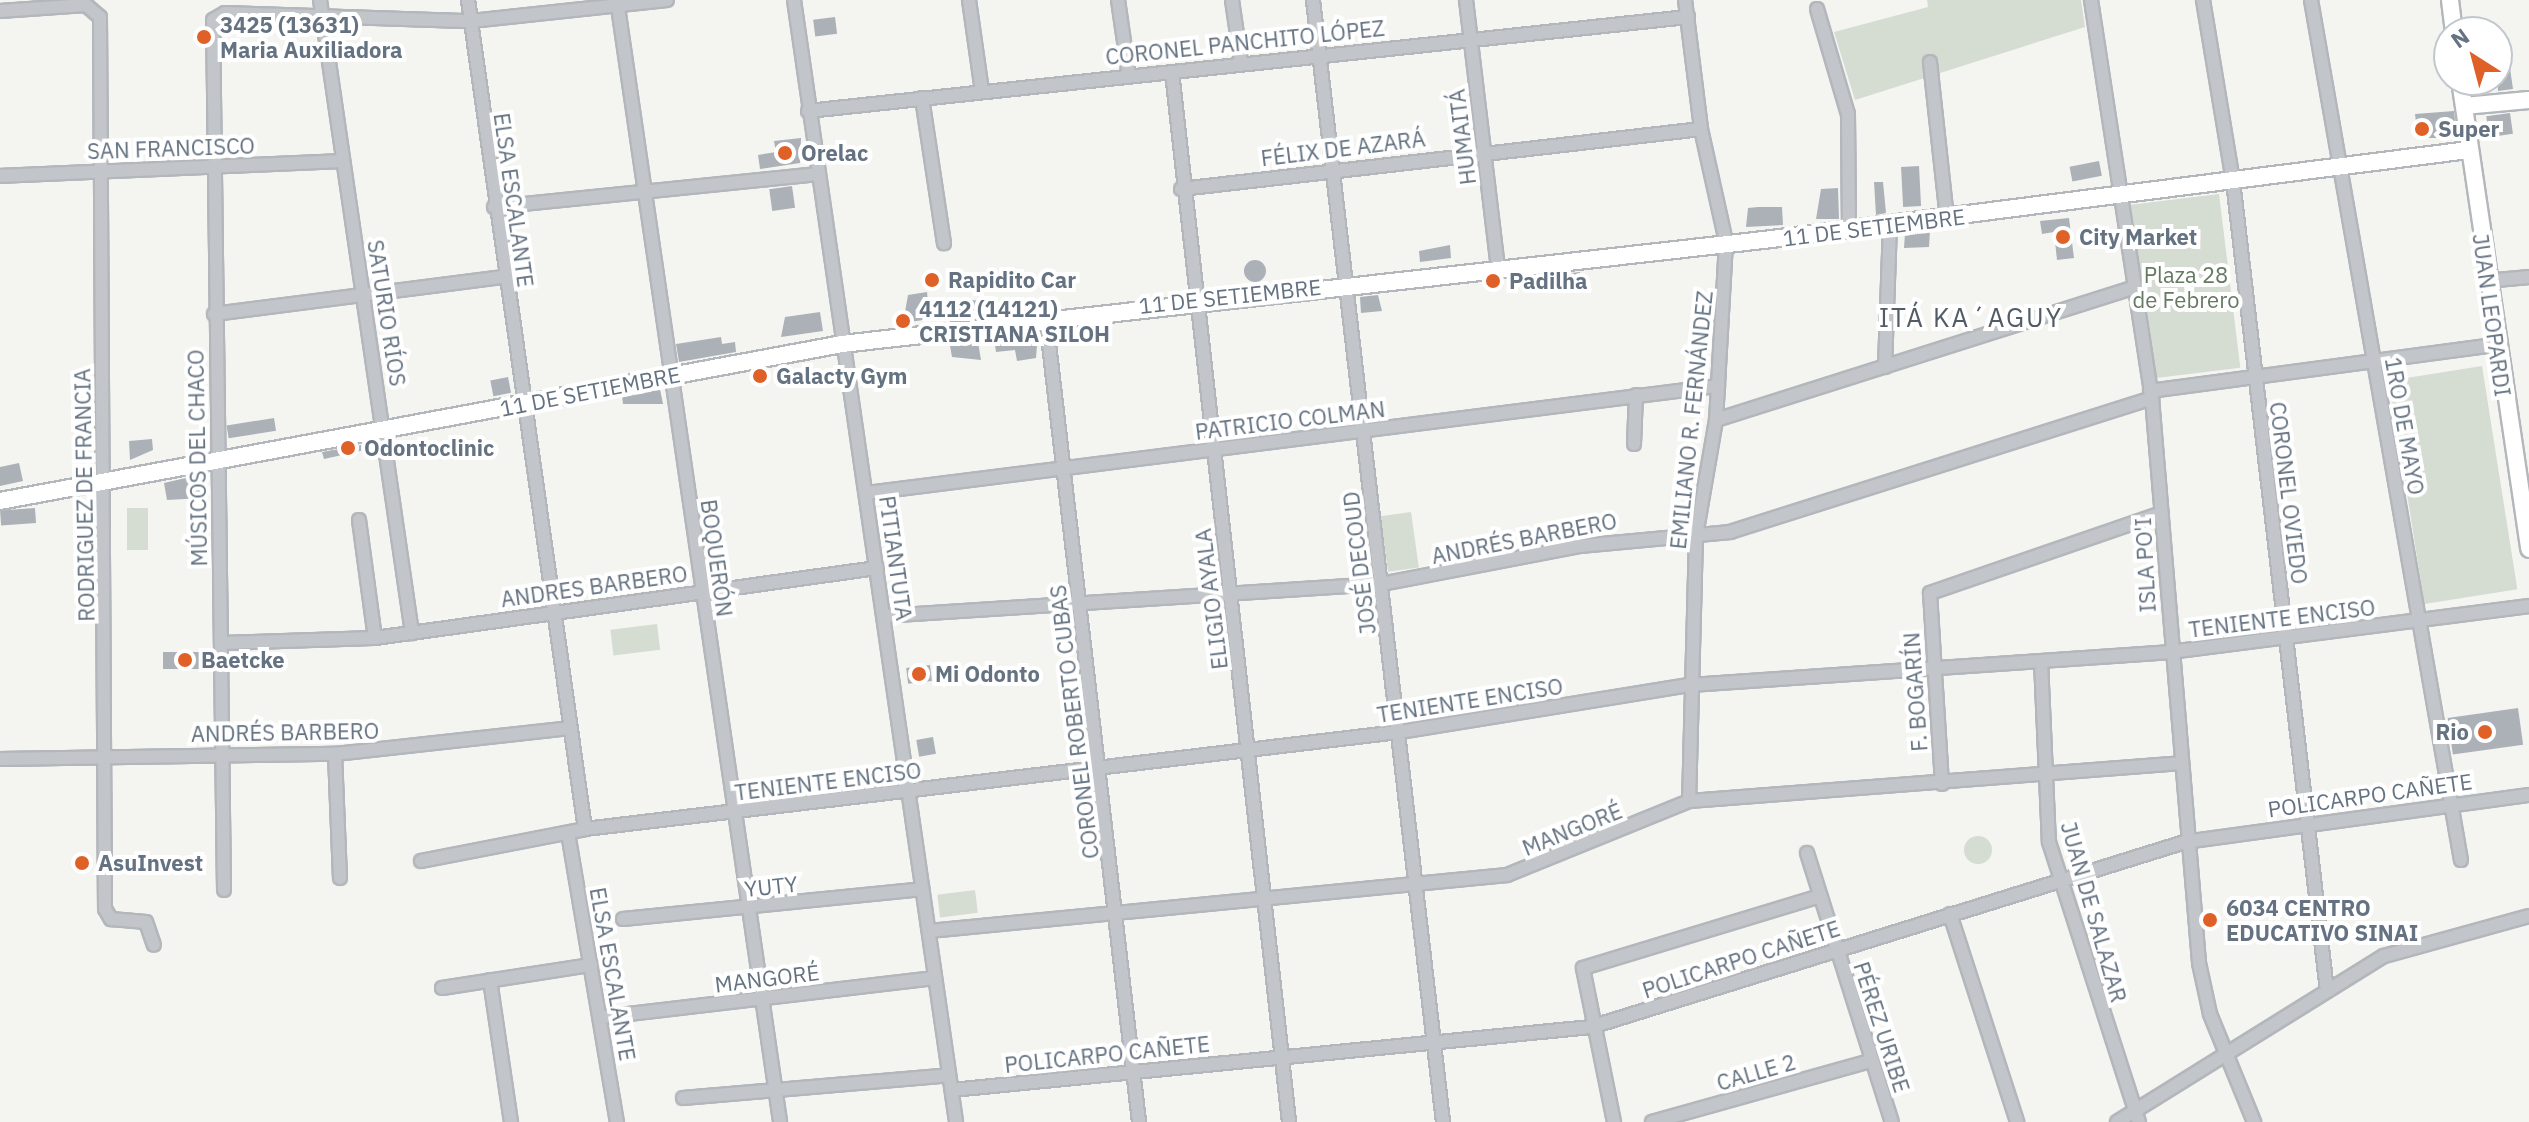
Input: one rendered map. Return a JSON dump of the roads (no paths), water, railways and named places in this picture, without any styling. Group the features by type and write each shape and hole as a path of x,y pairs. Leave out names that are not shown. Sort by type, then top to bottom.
{"main road":[{"name":"JUAN LEOPARDI","path":"2462,96 2486,281 2529,549"},
{"path":"2464,106 2529,100"},
{"name":"11 DE SETIEMBRE","path":"0,501 842,344 1198,299 1498,269 1849,226 1947,218 2469,150"}],"street":[{"name":"SATURIO RÍOS","path":"320,0 362,296 386,429 412,633"},
{"name":"ELSA ESCALANTE","path":"468,0 494,207 585,829"},
{"path":"321,14 471,21 667,0"},
{"name":"PITIANTUTA","path":"794,0 956,1122"},
{"path":"969,0 982,91"},
{"path":"1118,0 1129,76"},
{"path":"1232,0 1241,62"},
{"name":"JOSÉ DECOUD","path":"1313,0 1332,169 1349,283 1443,1122"},
{"name":"HUMAITÁ","path":"1466,0 1498,269"},
{"name":"EMILIANO R. FERNÁNDEZ","path":"1685,0 1701,129 1726,242 1716,420 1696,536 1689,685 1689,801"},
{"name":"ISLA PO'I","path":"2091,0 2121,197 2130,289 2151,395 2185,842 2203,990 2254,1122"},
{"name":"CORONEL OVIEDO","path":"2203,0 2233,181 2327,991"},
{"name":"1RO DE MAYO","path":"2311,0 2461,860"},
{"name":"BOQUERÓN","path":"617,3 701,591 738,811 780,1122"},
{"name":"RODRIGUEZ DE FRANCIA","path":"0,11 95,8 101,25 98,171 105,480 106,914 139,917 154,945"},
{"path":"1817,9 1848,114 1849,226"},
{"name":"MÚSICOS DEL CHACO","path":"224,890 211,26 225,13 321,14"},
{"name":"CORONEL PANCHITO LÓPEZ","path":"808,111 1470,37 1688,17"},
{"path":"1930,62 1947,218"},
{"name":"ELIGIO AYALA","path":"1172,72 1181,189 1198,299 1289,1122"},
{"path":"922,98 944,243"},
{"name":"FÉLIX DE AZARÁ","path":"1181,189 1332,169 1701,129"},
{"name":"SAN FRANCISCO","path":"0,176 343,161"},
{"path":"494,207 817,174"},
{"path":"1885,367 1890,223"},
{"path":"214,314 504,277"},
{"path":"2486,281 2529,277"},
{"path":"1716,420 2130,289"},
{"name":"CORONEL ROBERTO CUBAS","path":"1046,318 1067,471 1078,600 1117,913 1139,1122"},
{"name":"ANDRÉS BARBERO","path":"884,616 1078,600 1381,584 1580,546 1696,536 1838,502 2151,395 2496,345"},
{"name":"PATRICIO COLMAN","path":"867,493 1067,471 1213,449 1718,386"},
{"path":"1634,444 1636,395"},
{"name":"F. BOGARÍN","path":"1942,784 1928,597 2162,513"},
{"path":"359,520 375,638"},
{"name":"ANDRES BARBERO","path":"221,643 375,638 877,568"},
{"name":"TENIENTE ENCISO","path":"421,861 585,829 1399,732 1689,685 2170,652 2529,606"},
{"name":"JUAN DE SALAZAR","path":"2041,661 2043,777 2061,880 2136,1116"},
{"name":"ANDRÉS BARBERO","path":"0,759 335,754 570,728"},
{"path":"335,754 340,878"},
{"name":"MANGORÉ","path":"929,931 1414,884 1529,869 1689,801 2043,777 2179,763"},
{"name":"POLICARPO CAÑETE","path":"952,1090 1591,1027 2185,842 2306,823 2529,795"},
{"name":"ELSA ESCALANTE","path":"568,833 603,1017 617,1122"},
{"name":"PÉREZ URIBE","path":"1807,853 1892,1122"},
{"name":"YUTY","path":"623,919 922,889"},
{"path":"1614,1122 1591,1027 1583,968 1820,896"},
{"path":"1950,914 2017,1122"},
{"path":"2117,1122 2136,1116 2327,991 2412,944 2529,916"},
{"path":"442,988 591,965"},
{"name":"MANGORÉ","path":"603,1017 935,978"},
{"path":"490,980 511,1122"},
{"name":"CALLE 2","path":"1652,1122 1871,1061"},
{"path":"683,1098 777,1094 949,1075"}],"place":[{"name":"3425 (13631) Maria Auxiliadora","path":"204,37"},
{"name":"Super","path":"2422,129"},
{"name":"Orelac","path":"785,153"},
{"name":"City Market","path":"2063,237"},
{"name":"Rapidito Car","path":"932,280"},
{"name":"Padilha","path":"1493,281"},
{"name":"4112 (14121) CRISTIANA SILOH","path":"903,321"},
{"name":"Galacty Gym","path":"760,376"},
{"name":"Odontoclinic","path":"348,448"},
{"name":"Baetcke","path":"185,660"},
{"name":"Mi Odonto","path":"919,674"},
{"name":"Rio","path":"2485,732"},
{"name":"AsuInvest","path":"82,863"},
{"name":"6034 CENTRO EDUCATIVO SINAI","path":"2210,920"}],"district":[{"name":"ITÁ KA´AGUY","path":"1971,318"}],"park label":[{"name":"Plaza 28 de Febrero","path":"2186,286"}]}
